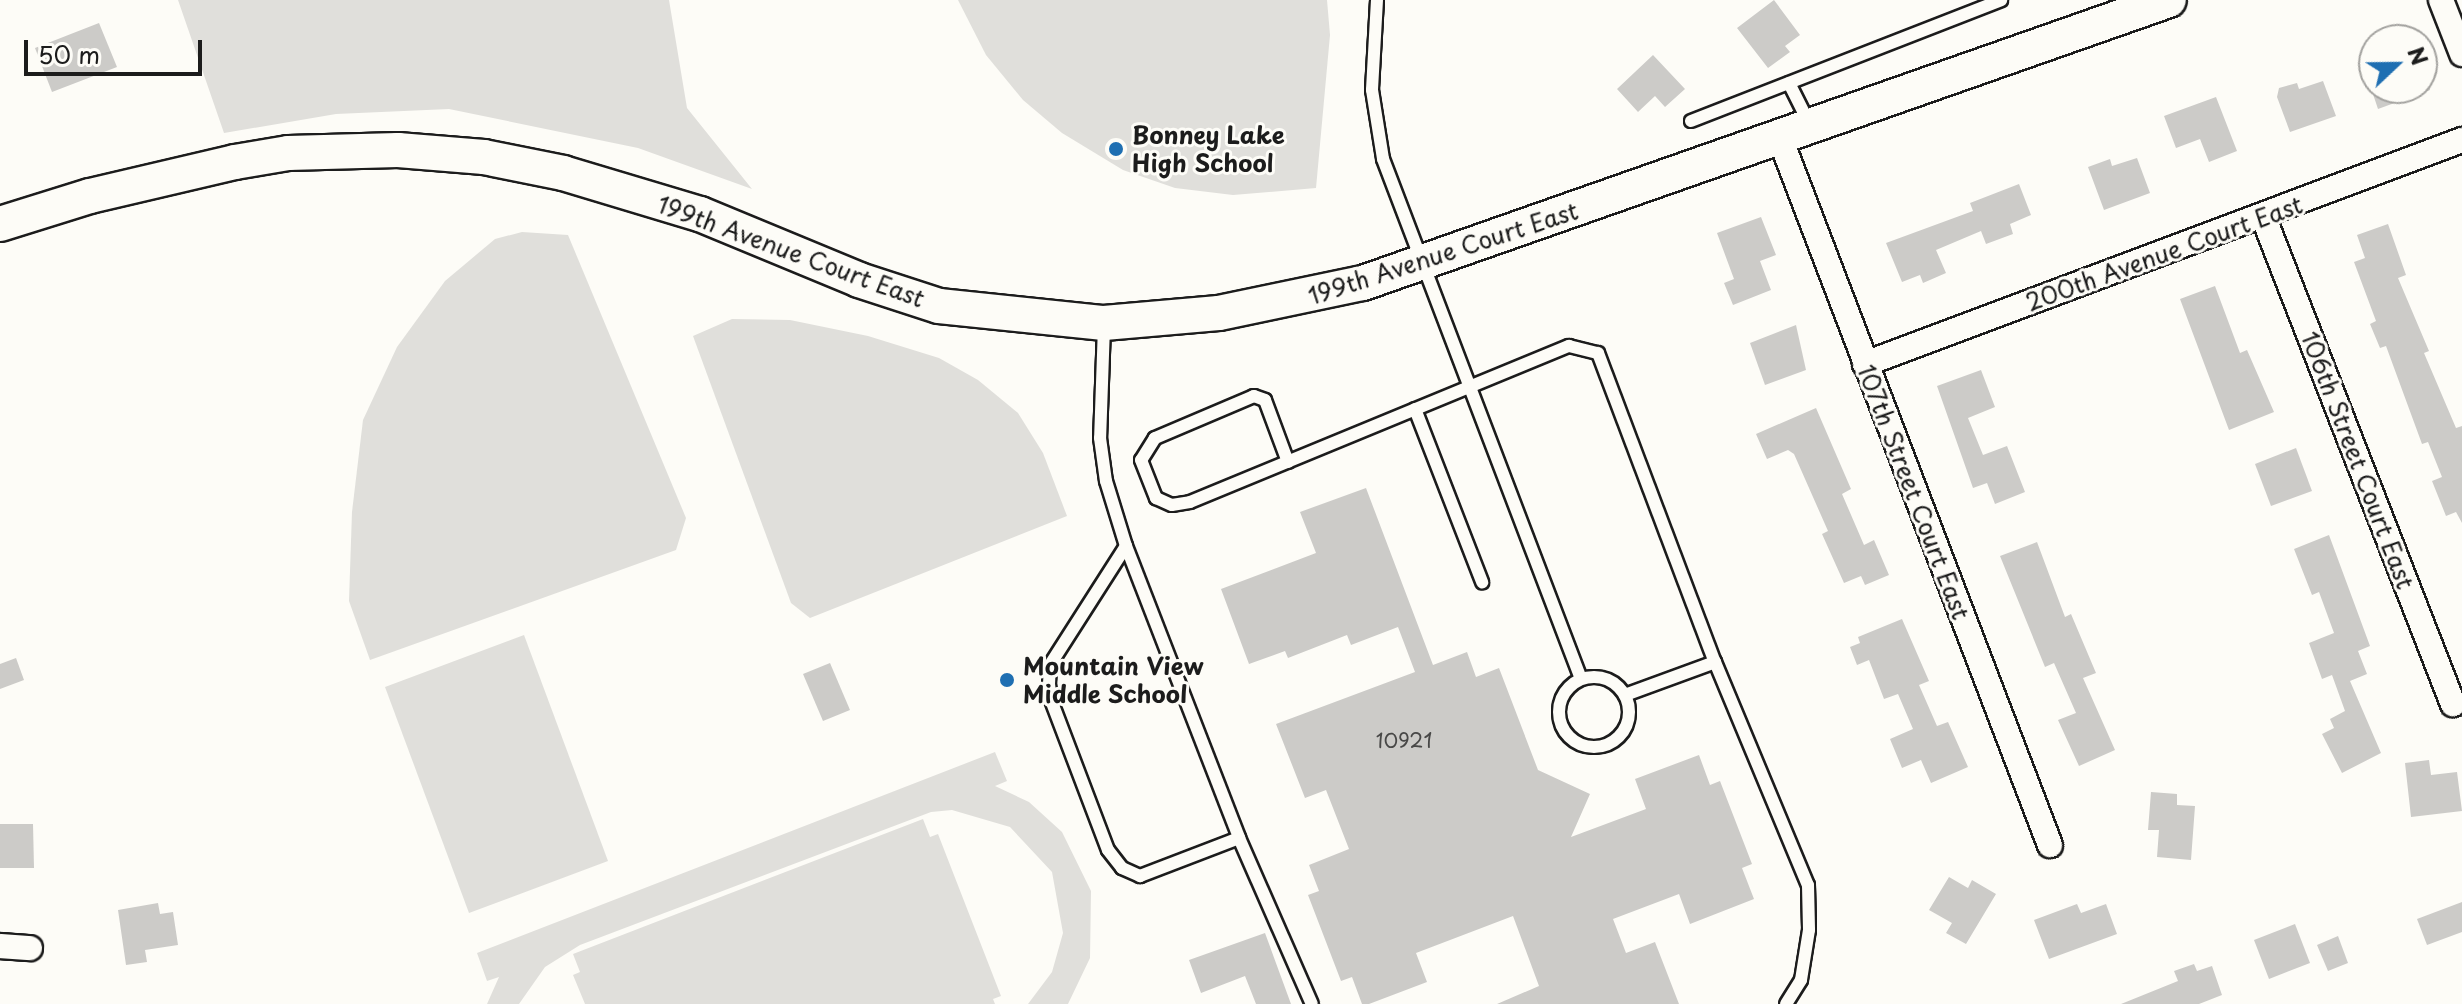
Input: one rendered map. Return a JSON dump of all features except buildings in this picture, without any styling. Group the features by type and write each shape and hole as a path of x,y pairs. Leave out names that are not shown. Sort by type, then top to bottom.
{"main road":[{"name":"199th Avenue Court East","path":"0,224 90,196 288,153 398,150 484,157 563,173 700,214 859,280 939,306 1104,323 1286,303 1363,283 2169,0"}],"street":[{"path":"2441,0 2462,54"},
{"name":"107th Street Court East","path":"1796,132 1865,364 2050,845"},
{"name":"200th Avenue Court East","path":"1865,364 2462,140"},
{"name":"106th Street Court East","path":"2263,216 2453,704"},
{"path":"0,946 30,948"}],"lane":[{"path":"1377,0 1372,90 1383,159 1419,261 1581,679"},
{"path":"1691,121 2001,0"},
{"path":"1789,83 1796,132"},
{"path":"1104,323 1100,438 1106,481 1126,546 1239,838 1312,1004"},
{"path":"1288,462 1265,400 1254,396 1155,438 1141,460 1156,498 1172,505 1288,462 1569,346 1598,353 1715,662 1808,885 1809,930 1801,980 1786,1004"},
{"path":"1415,409 1482,582"},
{"path":"1126,546 1050,665 1049,684 1108,850 1122,868 1140,876 1239,838"},
{"path":"1625,695 1715,662"},
{"path":"1603,677 1625,695 1630,709 1624,731 1607,745 1585,747 1567,735 1558,714 1564,693 1581,679 1603,677"}],"shaded area":[{"path":"178,0 669,0 687,108 752,189 638,148 449,109 336,114 224,133"},
{"path":"958,0 1327,0 1330,35 1316,188 1233,195 1175,188 1123,170 1062,133 1023,100 986,55"},
{"path":"522,232 568,235 686,518 676,550 370,660 349,601 352,512 363,420 397,347 445,281 495,239"},
{"path":"732,319 790,320 868,336 939,358 978,380 1018,413 1043,453 1067,516 810,618 791,603 693,336"},
{"path":"524,635 608,861 469,913 385,687"},
{"path":"995,752 1007,781 995,786 1029,802 1062,832 1091,891 1090,958 1068,1004 1028,1004 1052,972 1063,933 1052,872 1010,827 952,810 931,812 580,945 545,967 519,1004 487,1004 499,977 487,981 477,953"},
{"path":"923,819 930,837 938,834 1001,996 993,999 995,1004 585,1004 573,975 580,972 573,954"}],"place":[{"name":"Bonney Lake High School","path":"1116,149"},
{"name":"Mountain View Middle School","path":"1007,680"}]}
